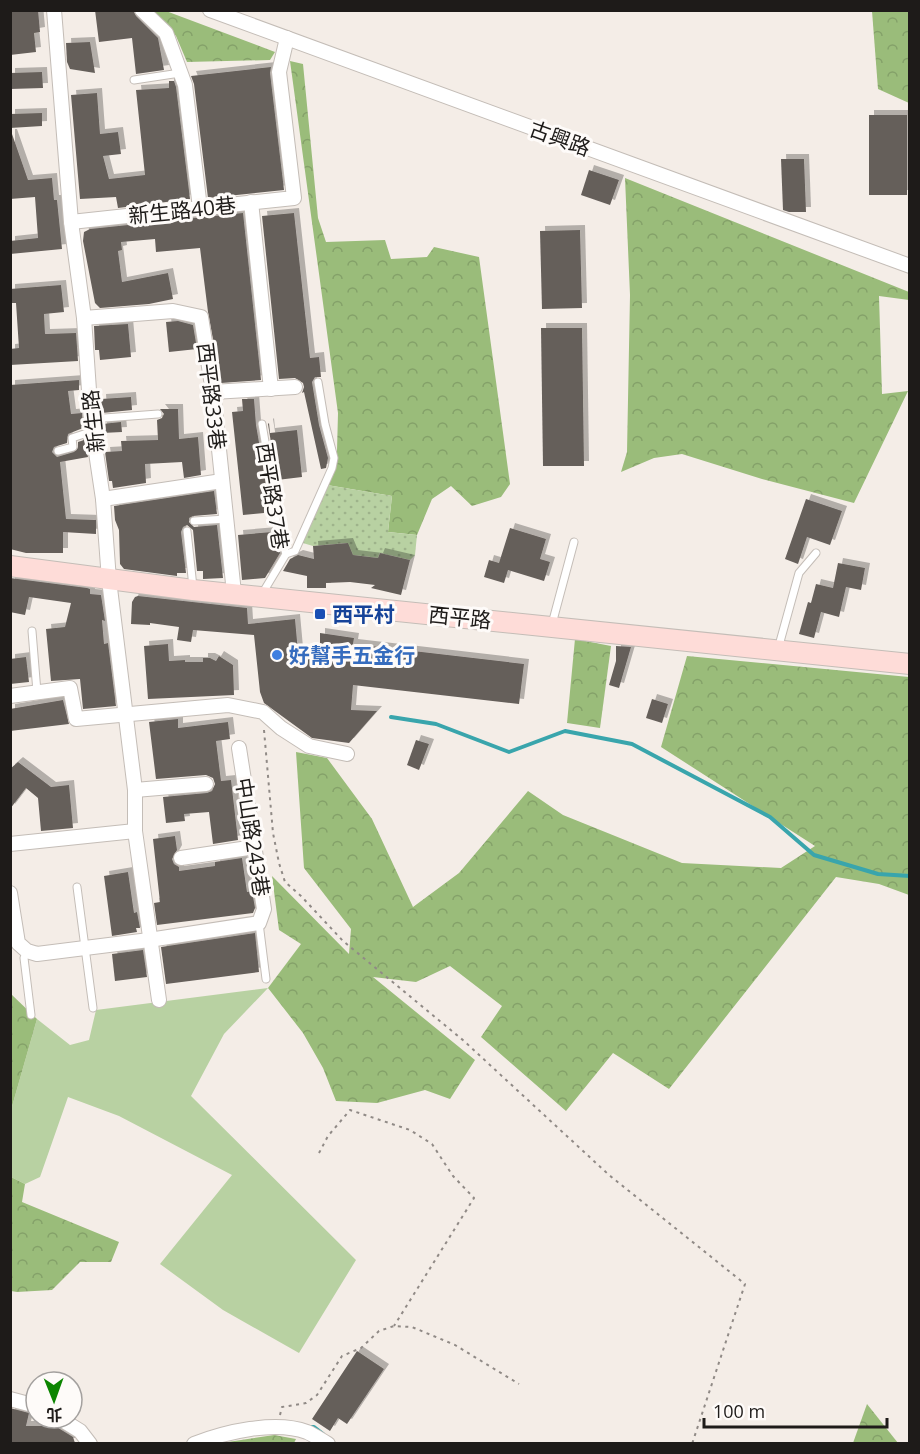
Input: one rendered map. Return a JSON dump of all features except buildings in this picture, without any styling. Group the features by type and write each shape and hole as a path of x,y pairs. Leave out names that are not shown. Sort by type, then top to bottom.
{"main road":[{"name":"西平路","path":"10,566 193,590 909,663"}],"street":[{"name":"新生路","path":"54,10 71,222 84,318 92,425 103,499 109,580 135,790 135,831"},
{"path":"142,10 166,33 185,85 200,208"},
{"name":"古興路","path":"210,10 909,266"},
{"name":"新生路40巷","path":"71,222 294,198 279,72 287,38"},
{"path":"251,202 271,389"},
{"name":"西平路33巷","path":"84,318 173,311 201,317 213,393 234,593"},
{"path":"213,393 295,387"},
{"path":"103,499 222,481"},
{"path":"10,696 70,687 76,719 228,705 263,712 280,728 309,746 347,754"},
{"name":"中山路243巷","path":"27,951 37,954 149,940 258,922 264,909 239,748"},
{"path":"135,790 206,784"},
{"path":"10,844 135,831 159,1000"},
{"path":"181,858 255,847"},
{"path":"10,893 18,943 27,951"},
{"path":"194,1443 236,1432 277,1427 306,1432 328,1443"},
{"path":"78,1430 90,1443"}],"lane":[{"path":"134,80 180,73"},
{"path":"286,554 295,551 333,468 334,458 325,424 318,382"},
{"path":"58,451 73,447 72,438 92,425 158,414"},
{"name":"西平路37巷","path":"260,597 286,554 276,523 273,488 262,424"},
{"path":"194,521 226,519"},
{"path":"187,531 193,590"},
{"path":"551,627 574,542"},
{"path":"777,649 799,573 816,554"},
{"path":"32,631 37,692"},
{"path":"77,886 93,1008"},
{"path":"258,922 266,979"},
{"path":"27,951 24,958 31,1015"}],"path":[{"path":"263,712 273,833 285,882 343,941 464,1041 609,1175 745,1284 692,1443"},
{"path":"319,1154 328,1136 350,1110 410,1130 432,1144 453,1176 474,1198 394,1326"},
{"path":"277,1427 282,1407 312,1400 324,1386 342,1356 361,1348 379,1331 394,1326 412,1327 454,1345 519,1384"}],"green space":[{"path":"152,11 166,11 275,52 270,60 187,62 176,36"},
{"path":"872,11 909,11 909,103 878,89"},
{"path":"290,61 303,64 318,218 326,242 385,240 391,259 427,257 434,247 479,257 510,484 501,497 472,506 451,486 432,499 417,535 388,532 392,496 327,485 337,451 338,413"},
{"path":"625,178 909,292 909,300 879,296 882,394 908,391 854,503 762,479 682,454 654,458 621,472 627,452 630,295"},
{"path":"327,485 392,496 388,532 417,535 415,555 410,560 380,553 378,558 353,555 347,543 313,546 296,541"},
{"path":"575,639 611,646 600,728 567,723"},
{"path":"687,656 909,677 909,895 879,884 836,877 669,1089 613,1053 566,1111 481,1037 502,1006 450,966 416,982 373,977 475,1060 450,1099 425,1090 377,1103 336,1101 323,1068 303,1033 268,988 301,944 279,930 272,876 349,954 351,929 304,868 296,752 327,758 372,819 413,907 459,873 528,791 563,815 682,863 781,868 815,846 661,747"},
{"path":"268,988 224,1034 191,1096 356,1260 299,1353 223,1310 160,1264 232,1175 119,1116 68,1097 40,1177 25,1184 11,1177 11,1110 37,1019 70,1045 89,1040 96,1010"},
{"path":"11,994 37,1019 11,1110"},
{"path":"11,1177 25,1184 22,1202 119,1242 111,1262 80,1262 52,1290 11,1291"},
{"path":"867,1404 898,1443 853,1443"},
{"path":"274,1435 296,1439 294,1443 221,1443"}],"waterway":[{"path":"391,717 436,724 509,752 565,731 632,744 770,817 814,855 878,874 910,876"},
{"path":"309,1427 314,1427 323,1434"}],"place":[{"name":"西平村","path":"320,614"},
{"name":"好幫手五金行","path":"277,655"}]}
